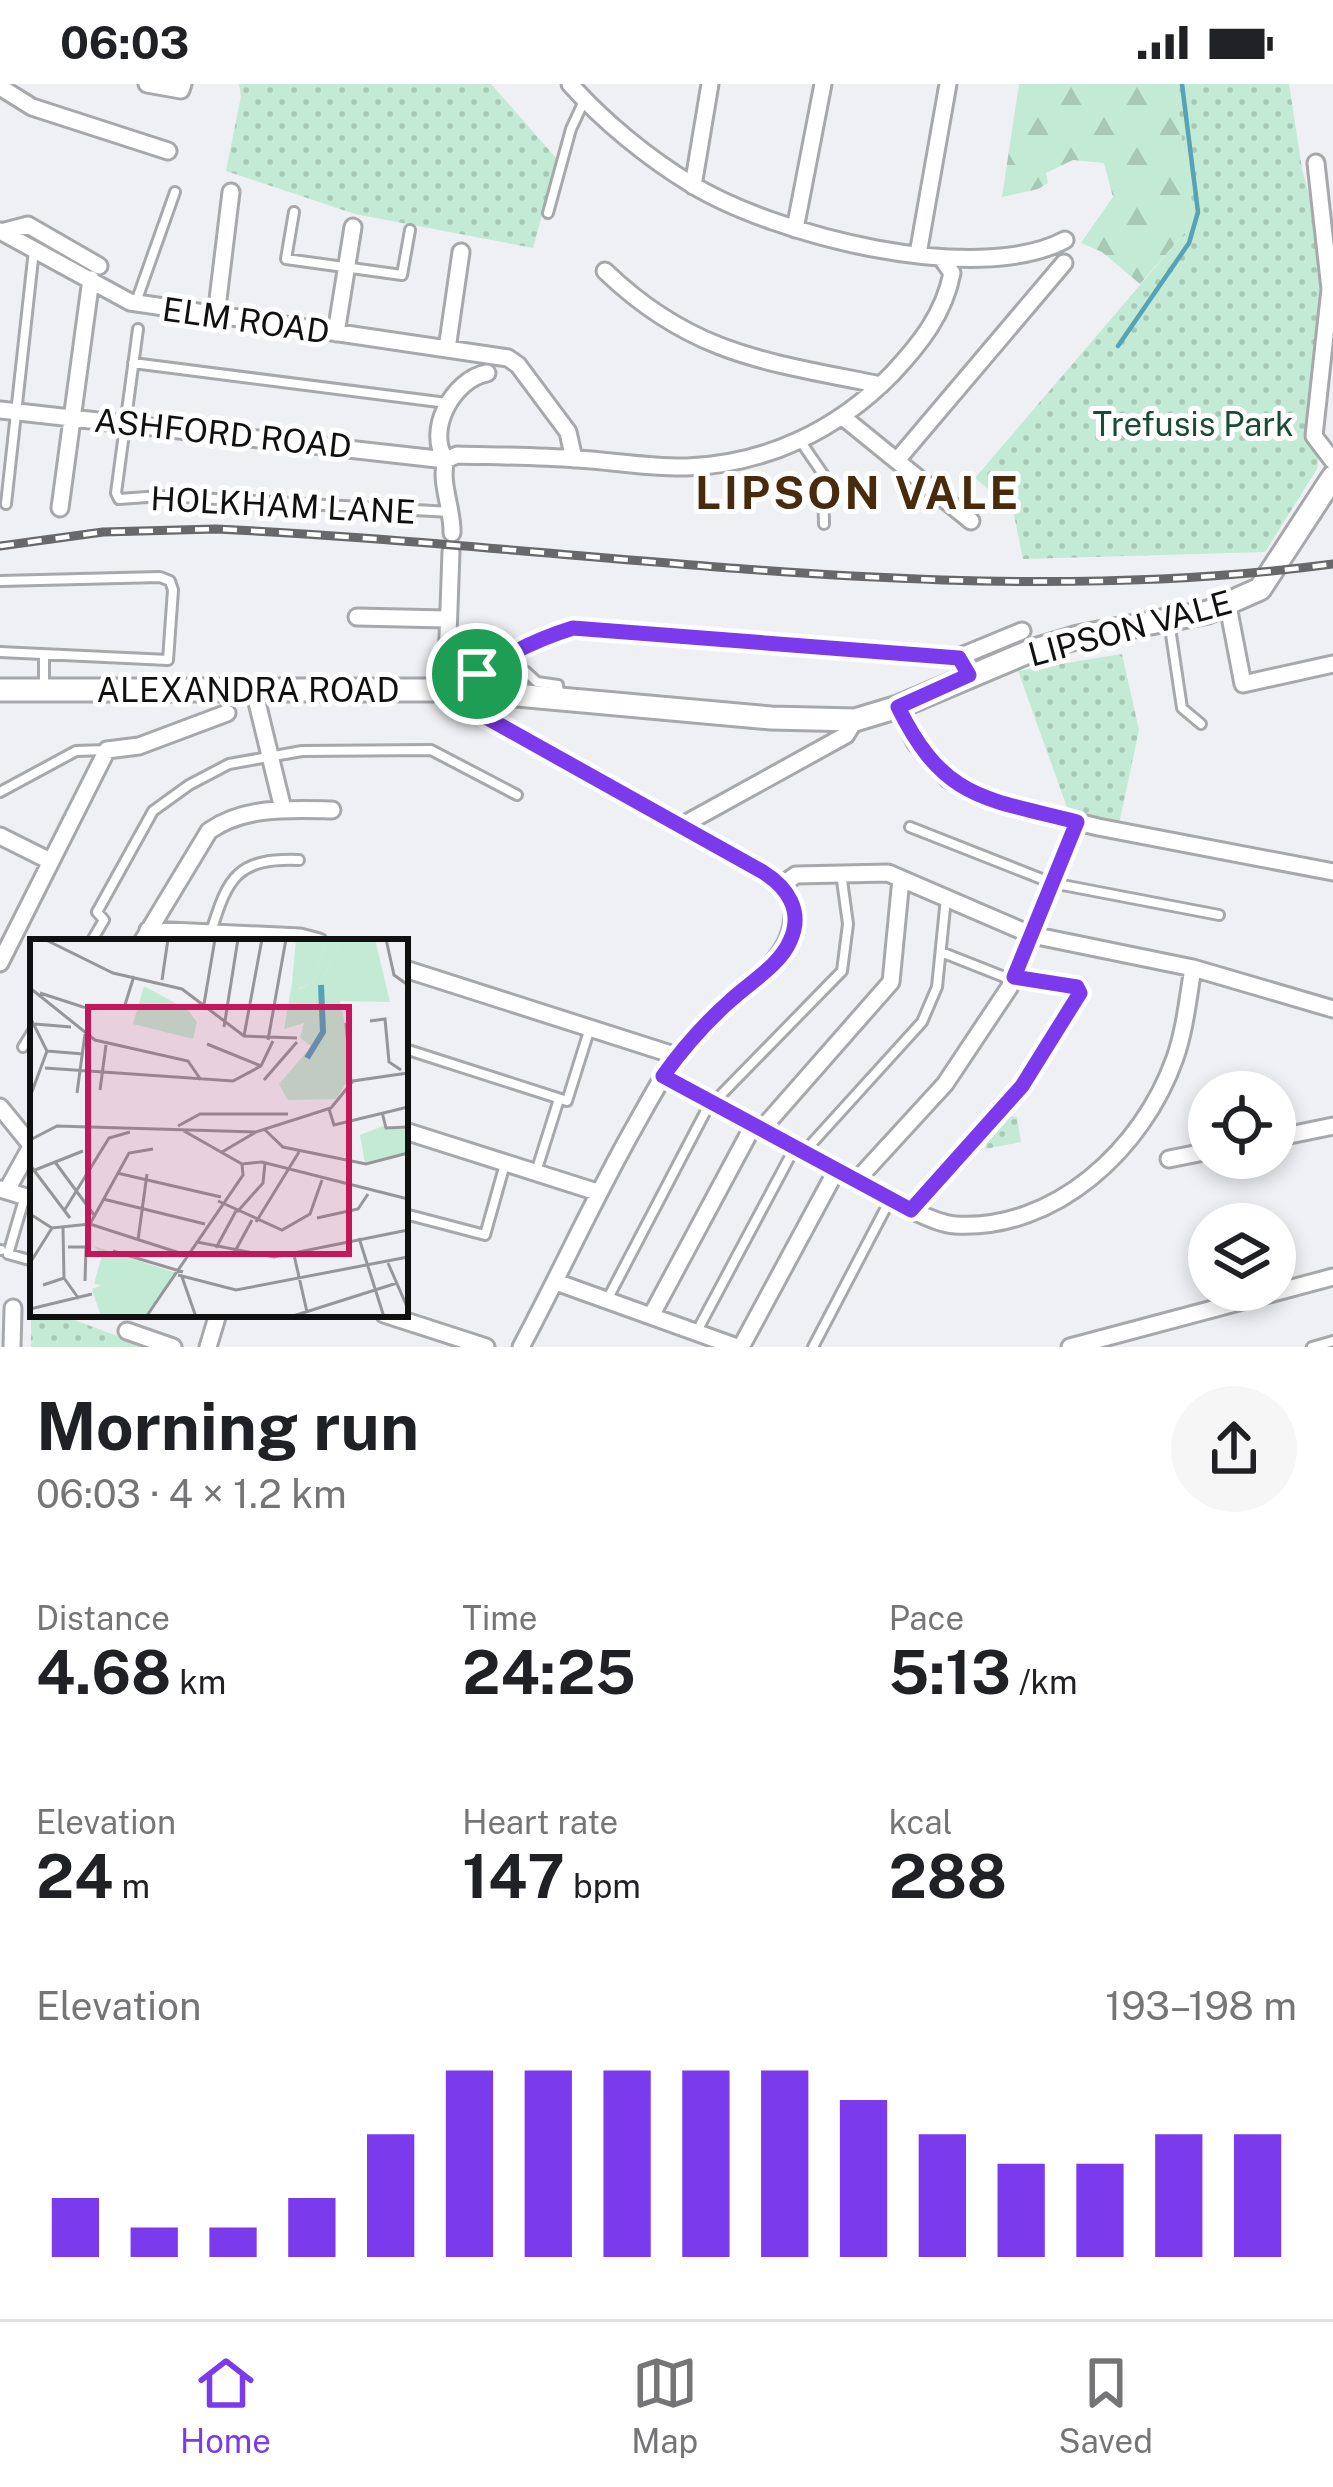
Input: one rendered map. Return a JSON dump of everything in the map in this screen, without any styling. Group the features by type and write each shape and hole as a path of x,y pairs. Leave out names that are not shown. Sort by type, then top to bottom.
{"main road":[{"name":"LIPSON VALE","path":"855,720 898,707 964,666 1228,606 1260,589 1333,477"},
{"name":"ALEXANDRA ROAD","path":"0,690 255,696 460,690 788,719 855,720"}],"street":[{"path":"147,84 181,90 183,84"},
{"path":"570,84 586,92 693,186 795,229 942,259 983,261 1046,250 1065,240"},
{"path":"693,186 710,84"},
{"path":"795,229 823,84"},
{"path":"918,254 948,84"},
{"path":"2,86 32,107 168,152"},
{"path":"1316,163 1330,289 1314,436 1333,460"},
{"path":"215,316 231,192"},
{"path":"0,231 28,225 95,272 60,508"},
{"path":"336,333 353,227"},
{"name":"ELM ROAD","path":"0,231 34,250 95,272 136,303 508,358 568,431 574,459"},
{"path":"447,349 461,252"},
{"name":"ASHFORD ROAD","path":"8,411 446,460 457,455 686,467 742,461 800,441 844,418 881,385 912,353 947,301 952,273 942,259"},
{"path":"898,459 1064,263"},
{"path":"604,271 681,330 742,357 881,385"},
{"path":"452,533 443,470 446,460 436,444 448,404 475,376 487,373"},
{"path":"844,418 971,520"},
{"path":"451,552 447,664 460,690 482,715 783,884 793,901 791,940 774,962 696,1033 663,1076 597,1192 521,1347"},
{"path":"1228,606 1243,684 1333,664"},
{"path":"357,617 446,619"},
{"path":"460,690 477,674 552,634 573,628 964,666 1022,632"},
{"path":"0,963 107,750 139,746 232,711 255,696 283,809"},
{"path":"898,707 915,742 948,779 994,801 1333,872"},
{"name":"LIPSON VALE","path":"681,826 846,735 855,720"},
{"path":"145,936 209,831 224,821 283,809 332,810"},
{"path":"856,1181 945,1084 1013,979 1077,822"},
{"path":"0,836 50,861"},
{"path":"783,884 796,875 888,873 1032,934 1193,968 1333,1009"},
{"path":"651,1316 757,1128 891,982 901,879"},
{"path":"145,936 211,933 300,939"},
{"path":"663,1076 911,1210 949,1225 989,1224 1028,1215 1100,1171 1131,1138 1174,1059 1193,968"},
{"path":"408,970 677,1056"},
{"path":"0,1107 30,1142"},
{"path":"1296,1134 1333,1126"},
{"path":"408,1132 597,1192"},
{"path":"29,1198 3,1190 30,1147"},
{"path":"1169,1159 1188,1155"},
{"path":"556,1282 739,1347 836,1171"},
{"path":"1070,1347 1333,1277"},
{"path":"12,1347 13,1308"},
{"path":"208,1347 217,1317"},
{"path":"393,1317 486,1347"},
{"path":"128,1331 173,1347"}],"lane":[{"path":"548,213 586,92"},
{"path":"136,303 175,192"},
{"path":"294,212 286,260 402,275 410,230"},
{"path":"6,504 8,411 34,250"},
{"path":"124,422 138,329"},
{"path":"133,362 448,404"},
{"name":"HOLKHAM LANE","path":"124,422 119,499 161,496 452,512"},
{"path":"800,441 823,475 824,524"},
{"path":"0,581 160,577 170,580 173,590 168,660 0,652"},
{"path":"1169,619 1182,708 1201,724"},
{"path":"44,655 44,689"},
{"path":"525,671 537,682 558,685 560,700"},
{"path":"0,792 76,751 107,750"},
{"path":"93,939 104,920 97,912 153,811 229,764 302,751 431,750 517,795"},
{"path":"910,827 1052,884 1219,915"},
{"path":"211,933 240,870 253,862 299,860"},
{"path":"607,1300 712,1103 842,970 848,925 840,872"},
{"path":"696,1332 799,1151 922,1022 937,986 946,898"},
{"path":"911,1210 1022,1086 1080,993 1077,987 1013,979 941,952"},
{"path":"408,1050 567,1101 589,1029"},
{"path":"22,1047 30,1035"},
{"path":"536,1173 559,1099"},
{"path":"408,1215 485,1235 506,1163"},
{"path":"29,1198 8,1254 30,1261"},
{"path":"813,1347 890,1200"},
{"path":"1312,1347 1333,1341"}],"green space":[{"path":"239,84 491,84 557,159 533,248 355,214 226,171 241,96"},
{"path":"1019,84 1178,84 1176,99 1194,222 1140,284 1102,252 1081,243 1113,197 1104,163 1073,160 1046,173 1048,183 1038,189 1002,197"},
{"name":"Trefusis Park","path":"1178,84 1289,84 1302,169 1333,284 1329,387 1317,469 1265,552 1023,559 1013,510 975,478 1194,222 1176,99"},
{"path":"1122,654 1139,730 1119,824 1068,810 1018,671"},
{"path":"1017,1117 1021,1142 985,1149 993,1124"},
{"path":"31,1317 66,1317 147,1347 31,1347"}],"waterway":[{"path":"1118,346 1189,243 1198,212 1182,84"}],"railway":[{"path":"0,546 103,532 216,529 775,571 1055,582 1194,577 1333,564"}],"district":[{"name":"LIPSON VALE","path":"858,492"}],"route":[{"path":"573,628 959,658 969,675 898,707 915,742 948,779 994,801 1077,822 1014,977 1077,987 1080,993 1022,1086 911,1210 663,1076 696,1033 774,962 791,940 793,901 783,884 763,872 482,715 460,690 477,674 552,634 573,628"}]}
